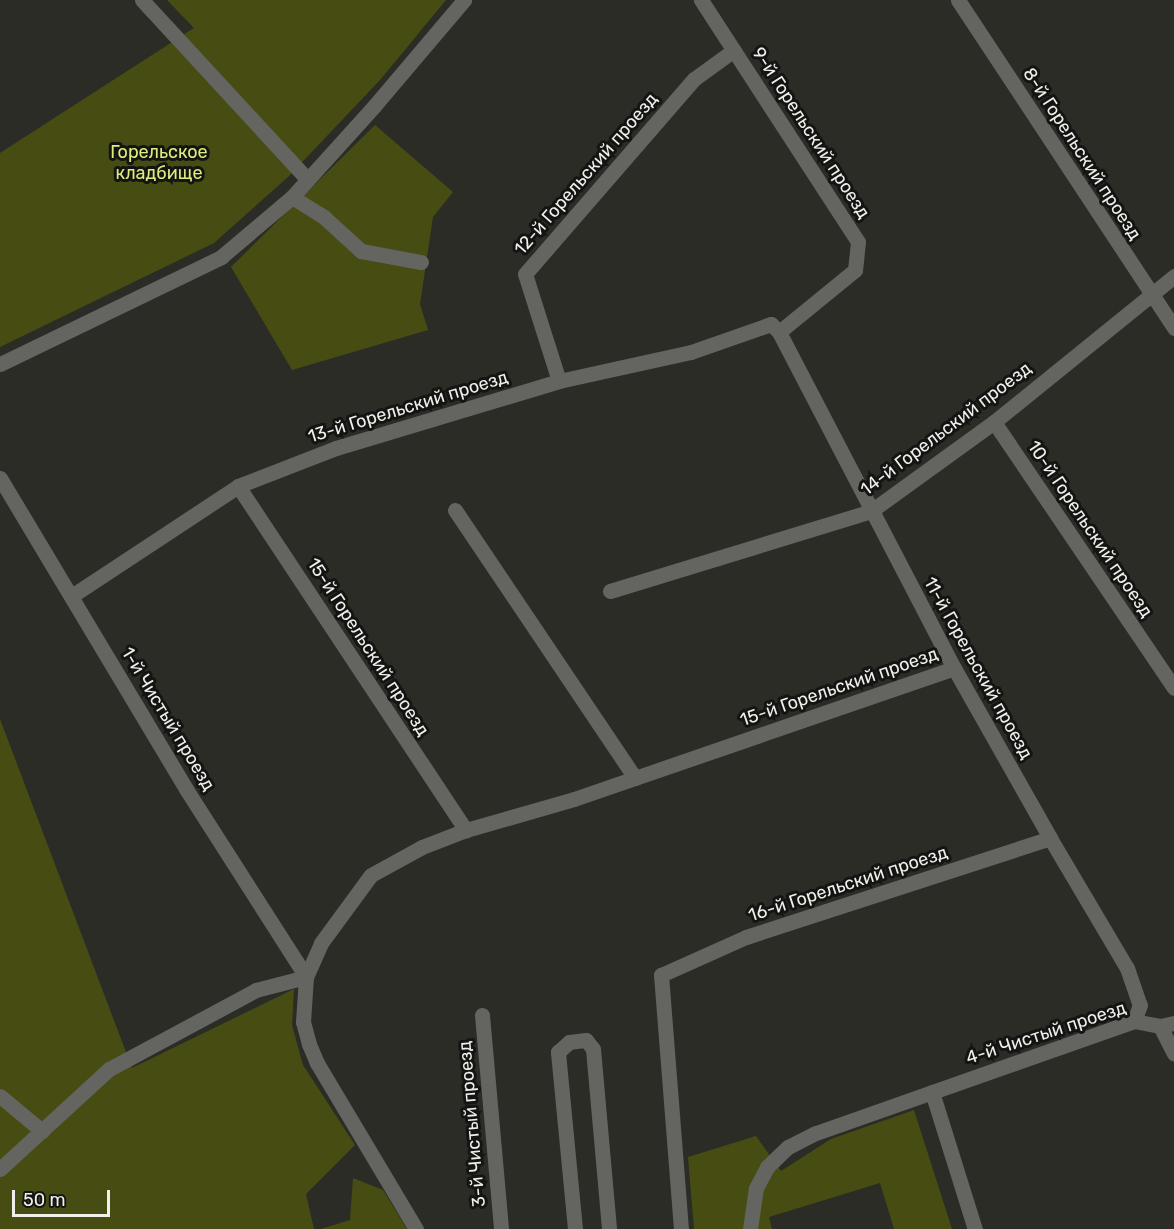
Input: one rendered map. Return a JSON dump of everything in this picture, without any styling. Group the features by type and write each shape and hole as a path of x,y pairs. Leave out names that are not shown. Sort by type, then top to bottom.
{"street":[{"path":"142,0 306,178"},
{"path":"0,364 221,257 292,197 306,178 375,105 464,0"},
{"name":"9-й Горельский проезд","path":"701,0 858,242 855,270 779,332"},
{"name":"8-й Горельский проезд","path":"958,0 1174,328"},
{"name":"12-й Горельский проезд","path":"559,381 525,274 694,79 734,51"},
{"path":"292,197 324,218 362,250 421,262"},
{"name":"14-й Горельский проезд","path":"610,591 871,511 994,422 1174,276"},
{"name":"13-й Горельский проезд","path":"73,595 238,486 336,448 559,381 691,352 771,324 779,332"},
{"name":"11-й Горельский проезд","path":"779,332 954,668 1127,968 1140,1005 1134,1021"},
{"name":"10-й Горельский проезд","path":"994,422 1174,688"},
{"name":"1-й Чистый проезд","path":"0,478 73,595 186,789 306,977"},
{"name":"15-й Горельский проезд","path":"238,486 466,830"},
{"path":"455,510 635,778"},
{"name":"15-й Горельский проезд","path":"416,1229 317,1063 303,1022 306,977 321,943 371,875 422,847 466,830 635,778 954,668"},
{"name":"16-й Горельский проезд","path":"681,1229 662,975 746,937 1050,838"},
{"path":"0,1169 109,1069 256,990 306,977"},
{"name":"3-й Чистый проезд","path":"482,1015 501,1229"},
{"name":"4-й Чистый проезд","path":"750,1229 756,1188 767,1167 788,1147 816,1133 1134,1021 1167,1024"},
{"path":"1167,1024 1174,1054"},
{"path":"575,1229 558,1052 569,1041 586,1040 593,1049 609,1229"},
{"path":"932,1092 975,1229"},
{"path":"0,1096 42,1131"}],"green space":[{"name":"Горельское кладбище","path":"167,0 446,0 380,80 288,177 214,243 0,347 0,153 194,28"},
{"path":"375,125 453,192 433,217 420,304 428,330 292,370 231,267"},
{"path":"0,719 132,1068 294,989 292,1025 303,1065 355,1145 306,1194 314,1229 0,1229"},
{"path":"914,1110 952,1229 894,1229 880,1183 769,1217 772,1229 694,1229 688,1157 756,1136 781,1171 831,1139"},
{"path":"353,1178 383,1190 407,1229 321,1229 350,1220"}]}
